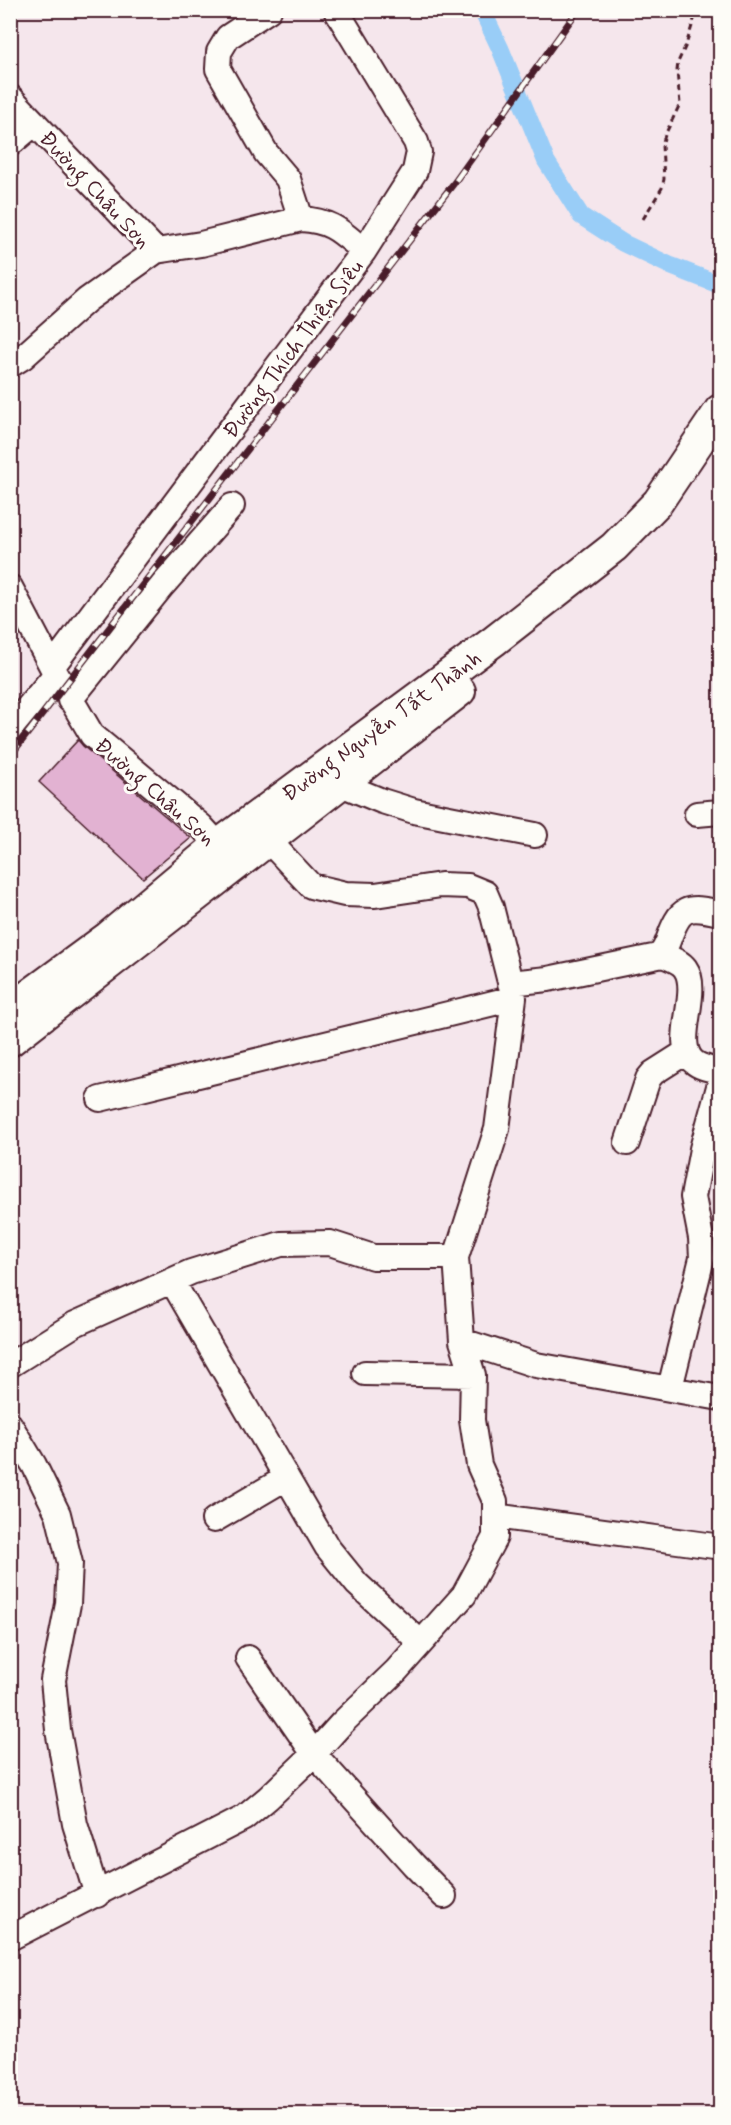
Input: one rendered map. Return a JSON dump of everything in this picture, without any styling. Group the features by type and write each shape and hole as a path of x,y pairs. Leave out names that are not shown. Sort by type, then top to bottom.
{"main road":[{"name":"Đường Nguyễn Tất Thành","path":"10,1041 227,855 614,547 658,502 720,410"},
{"name":"Đường Nguyễn Tất Thành","path":"10,1009 108,937 227,855 268,840 636,554 676,512 720,447"}],"street":[{"path":"268,10 228,37 219,52 218,69 266,153 288,179 301,219"},
{"name":"Đường Thích Thiện Siêu","path":"10,729 364,251 410,182 418,162 419,152 416,142 336,10"},
{"name":"Đường Châu Sơn","path":"10,97 156,251 87,300 13,358"},
{"path":"10,144 35,123"},
{"path":"156,251 201,244 301,219 317,220 332,225 364,251"},
{"path":"70,700 162,586 232,506"},
{"name":"Đường Châu Sơn","path":"10,587 70,700 92,735 201,826 227,855"},
{"path":"341,784 414,811 535,835"},
{"path":"10,1938 244,1818 314,1754 464,1595 495,1537 495,1501 479,1465 472,1420 473,1375 462,1341 456,1257 497,1129 512,991 491,907 485,893 468,886 441,885 375,895 345,894 311,886 268,840"},
{"path":"100,1099 512,991 548,979 649,959 661,954 675,921 684,911 697,908 720,913"},
{"path":"661,954 678,962 687,971 689,993 686,1052 698,1065 720,1071"},
{"path":"627,1143 648,1079 653,1072 686,1052"},
{"path":"672,1379 699,1273 702,1248 693,1197 702,1149 720,1083"},
{"path":"10,1365 75,1324 192,1272 281,1244 330,1243 373,1257 456,1257"},
{"path":"172,1281 327,1547 357,1584 421,1643"},
{"path":"462,1341 536,1365 672,1379 720,1398"},
{"path":"365,1373 473,1375"},
{"path":"10,1425 34,1465 58,1514 70,1563 68,1604 53,1680 58,1730 75,1824 97,1895"},
{"path":"214,1520 286,1478"},
{"path":"495,1516 714,1546"},
{"path":"248,1658 314,1754 444,1896"}],"path":[{"path":"643,219 662,188 664,135 680,104 678,62 697,10"}],"building":[{"path":"78,740 191,838 143,878 39,782"}],"waterway":[{"path":"482,10 546,161 581,216 623,243 671,266 720,285"}],"railway":[{"path":"10,756 454,183 578,10"}]}
